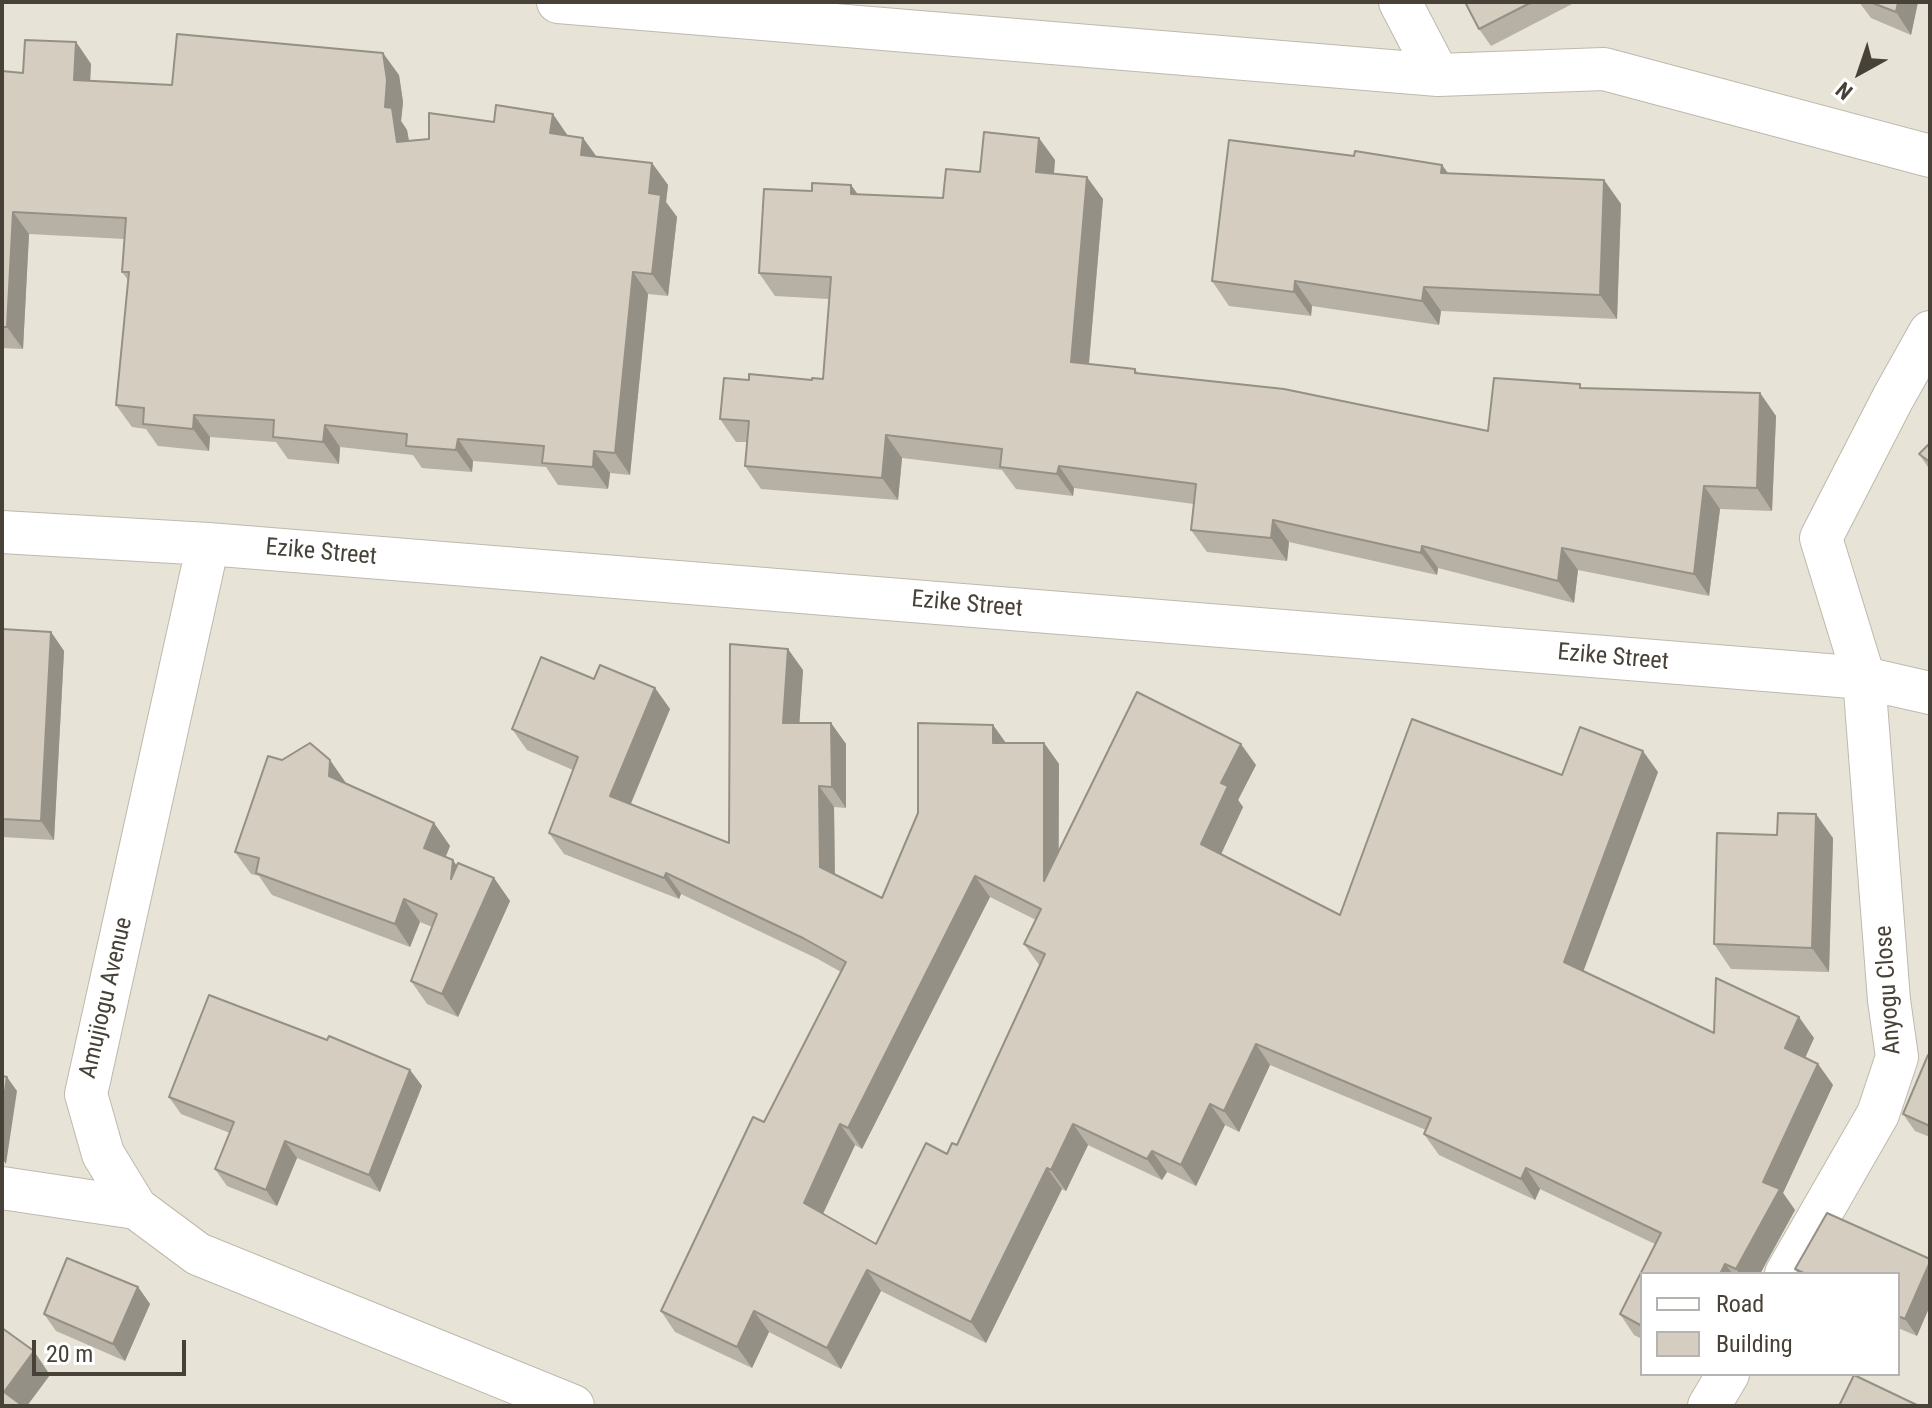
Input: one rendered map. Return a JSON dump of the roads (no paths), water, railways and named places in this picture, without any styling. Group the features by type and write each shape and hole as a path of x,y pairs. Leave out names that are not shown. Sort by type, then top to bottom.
{"street":[{"path":"558,2 1438,75 1604,69 1930,156"},
{"path":"1400,2 1438,75"},
{"name":"Anyogu Close","path":"1787,1272 1878,1114 1897,1057 1889,1000 1864,678 1821,538 1930,332"},
{"name":"Ezike Street","path":"2,532 208,544 1864,678 1930,693"},
{"name":"Amujiogu Avenue","path":"208,544 86,1094 103,1154 136,1208 198,1254 573,1406"},
{"path":"2,1188 136,1208"},
{"path":"1709,1406 1727,1376"}]}
